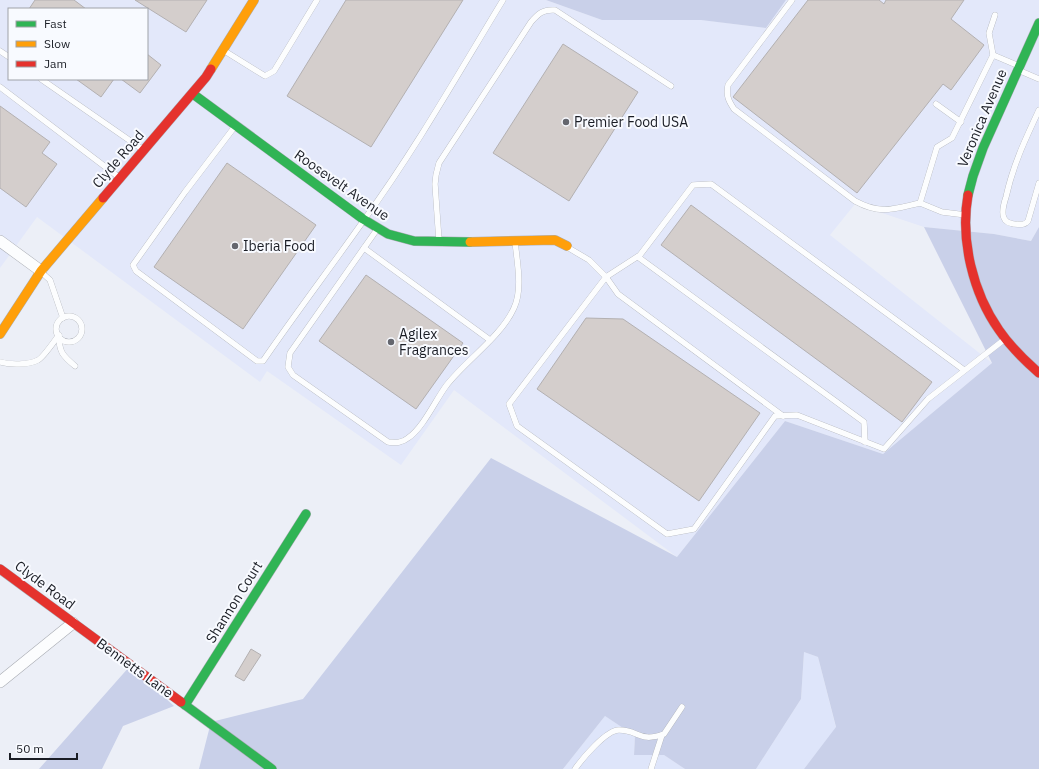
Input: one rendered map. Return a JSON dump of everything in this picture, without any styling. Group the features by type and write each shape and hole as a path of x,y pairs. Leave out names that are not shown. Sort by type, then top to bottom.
{"street":[{"name":"Clyde Road","path":"0,334 40,271 206,77 254,0"},
{"name":"Veronica Avenue","path":"1039,23 979,155 970,185 966,215 967,245 984,303 994,324 1005,339 1039,373"},
{"name":"Roosevelt Avenue","path":"193,94 364,220 388,234 414,241 555,240 567,246"},
{"path":"0,241 40,271"},
{"name":"Shannon Court","path":"185,705 306,514"},
{"name":"Clyde Road","path":"0,569 73,623"},
{"path":"0,682 73,623"},
{"name":"Bennetts Lane","path":"73,623 142,672 272,769"}],"lane":[{"path":"223,50 265,76 274,71 317,0"},
{"path":"236,125 185,192 134,265 136,272 257,361 263,361 364,220 418,140 503,0"},
{"path":"792,0 728,85 726,93 729,102 734,109 866,207 877,210 890,210 920,203 942,212 966,215"},
{"path":"439,241 435,184 439,164 531,22 538,14 549,9 555,10 671,86"},
{"path":"920,203 937,147 952,138 993,55 989,33 995,15"},
{"path":"0,50 8,56"},
{"path":"993,55 1039,79"},
{"path":"42,80 144,151"},
{"path":"0,87 120,178"},
{"path":"936,104 961,122"},
{"path":"1039,110 1010,175 1004,206 1004,220 1021,225 1028,221 1039,183"},
{"path":"964,370 710,184 693,184 638,257 606,277 509,404 517,426 667,534 694,529 775,416 796,416 884,449 928,400 1005,339"},
{"path":"378,228 290,353 288,367 293,375 388,442 398,443 408,439 416,432 446,385 507,322 515,307 519,292 515,241"},
{"path":"567,246 589,260 606,277 618,294 783,416"},
{"path":"364,248 490,340"},
{"path":"638,257 864,422 865,442"},
{"path":"40,271 50,280 63,318"},
{"path":"59,335 70,341 77,338 82,332 81,323 79,320 71,316 60,320 57,328 59,335 59,347 64,357 75,366"},
{"path":"0,362 19,365 39,360 59,335"},
{"path":"651,769 662,735 682,707"},
{"path":"575,769 596,745 616,730 624,731 647,739 662,735"}],"shaded area":[{"path":"0,0 546,0 602,20 702,20 766,28 786,0 1039,0 1039,227 1031,241 994,234 924,227 855,204 830,235 992,363 883,454 785,421 677,557 454,390 401,465 267,371 260,382 37,217 0,268"},
{"path":"546,0 786,0 766,28 701,20 602,20"},
{"path":"924,227 994,234 1031,241 1039,227 1039,769 804,769 836,727 818,657 804,652 801,699 756,769 685,769 664,755 634,755 635,736 605,716 563,769 199,769 211,722 303,699 491,458 677,557 785,421 883,454 992,363"},
{"path":"804,652 818,657 836,728 804,769 756,769 801,699"},
{"path":"130,666 174,706 123,726 102,769 39,769"},
{"path":"605,716 635,736 634,755 664,755 685,769 563,769"}],"building":[{"path":"35,0 74,0 85,8 30,8"},
{"path":"135,0 207,0 186,32"},
{"path":"346,0 463,0 371,147 287,96"},
{"path":"808,0 879,0 884,4 886,0 964,0 951,19 984,45 951,90 943,84 857,193 733,97"},
{"name":"Premier Food USA","path":"563,44 638,92 569,201 493,153"},
{"path":"148,55 161,65 140,93 122,80 148,80"},
{"path":"77,80 113,80 101,97"},
{"path":"0,106 50,142 42,153 57,164 26,207 0,188"},
{"name":"Iberia Food","path":"227,163 316,225 243,329 154,267"},
{"path":"691,205 932,382 902,422 661,245"},
{"name":"Agilex Fragrances","path":"366,275 463,343 416,409 319,341"},
{"path":"586,318 623,319 760,413 699,501 537,389"},
{"path":"251,649 261,655 244,681 235,676"}],"traffic: fast":[{"path":"968,195 983,148 1039,23"},
{"path":"193,94 363,219 388,234 414,241 470,242"},
{"path":"185,705 306,514"},
{"path":"181,702 272,769"}],"traffic: slow":[{"path":"211,69 254,0"},
{"path":"0,334 41,271 103,198"},
{"path":"470,242 555,240 567,246"}],"traffic: jam":[{"path":"103,198 206,77 211,69"},
{"path":"968,195 966,212 967,248 982,300 1003,336 1039,373"},
{"path":"0,569 181,702"}],"place":[{"name":"Premier Food USA","path":"566,122"},
{"name":"Iberia Food","path":"235,246"},
{"name":"Agilex Fragrances","path":"391,342"}]}
